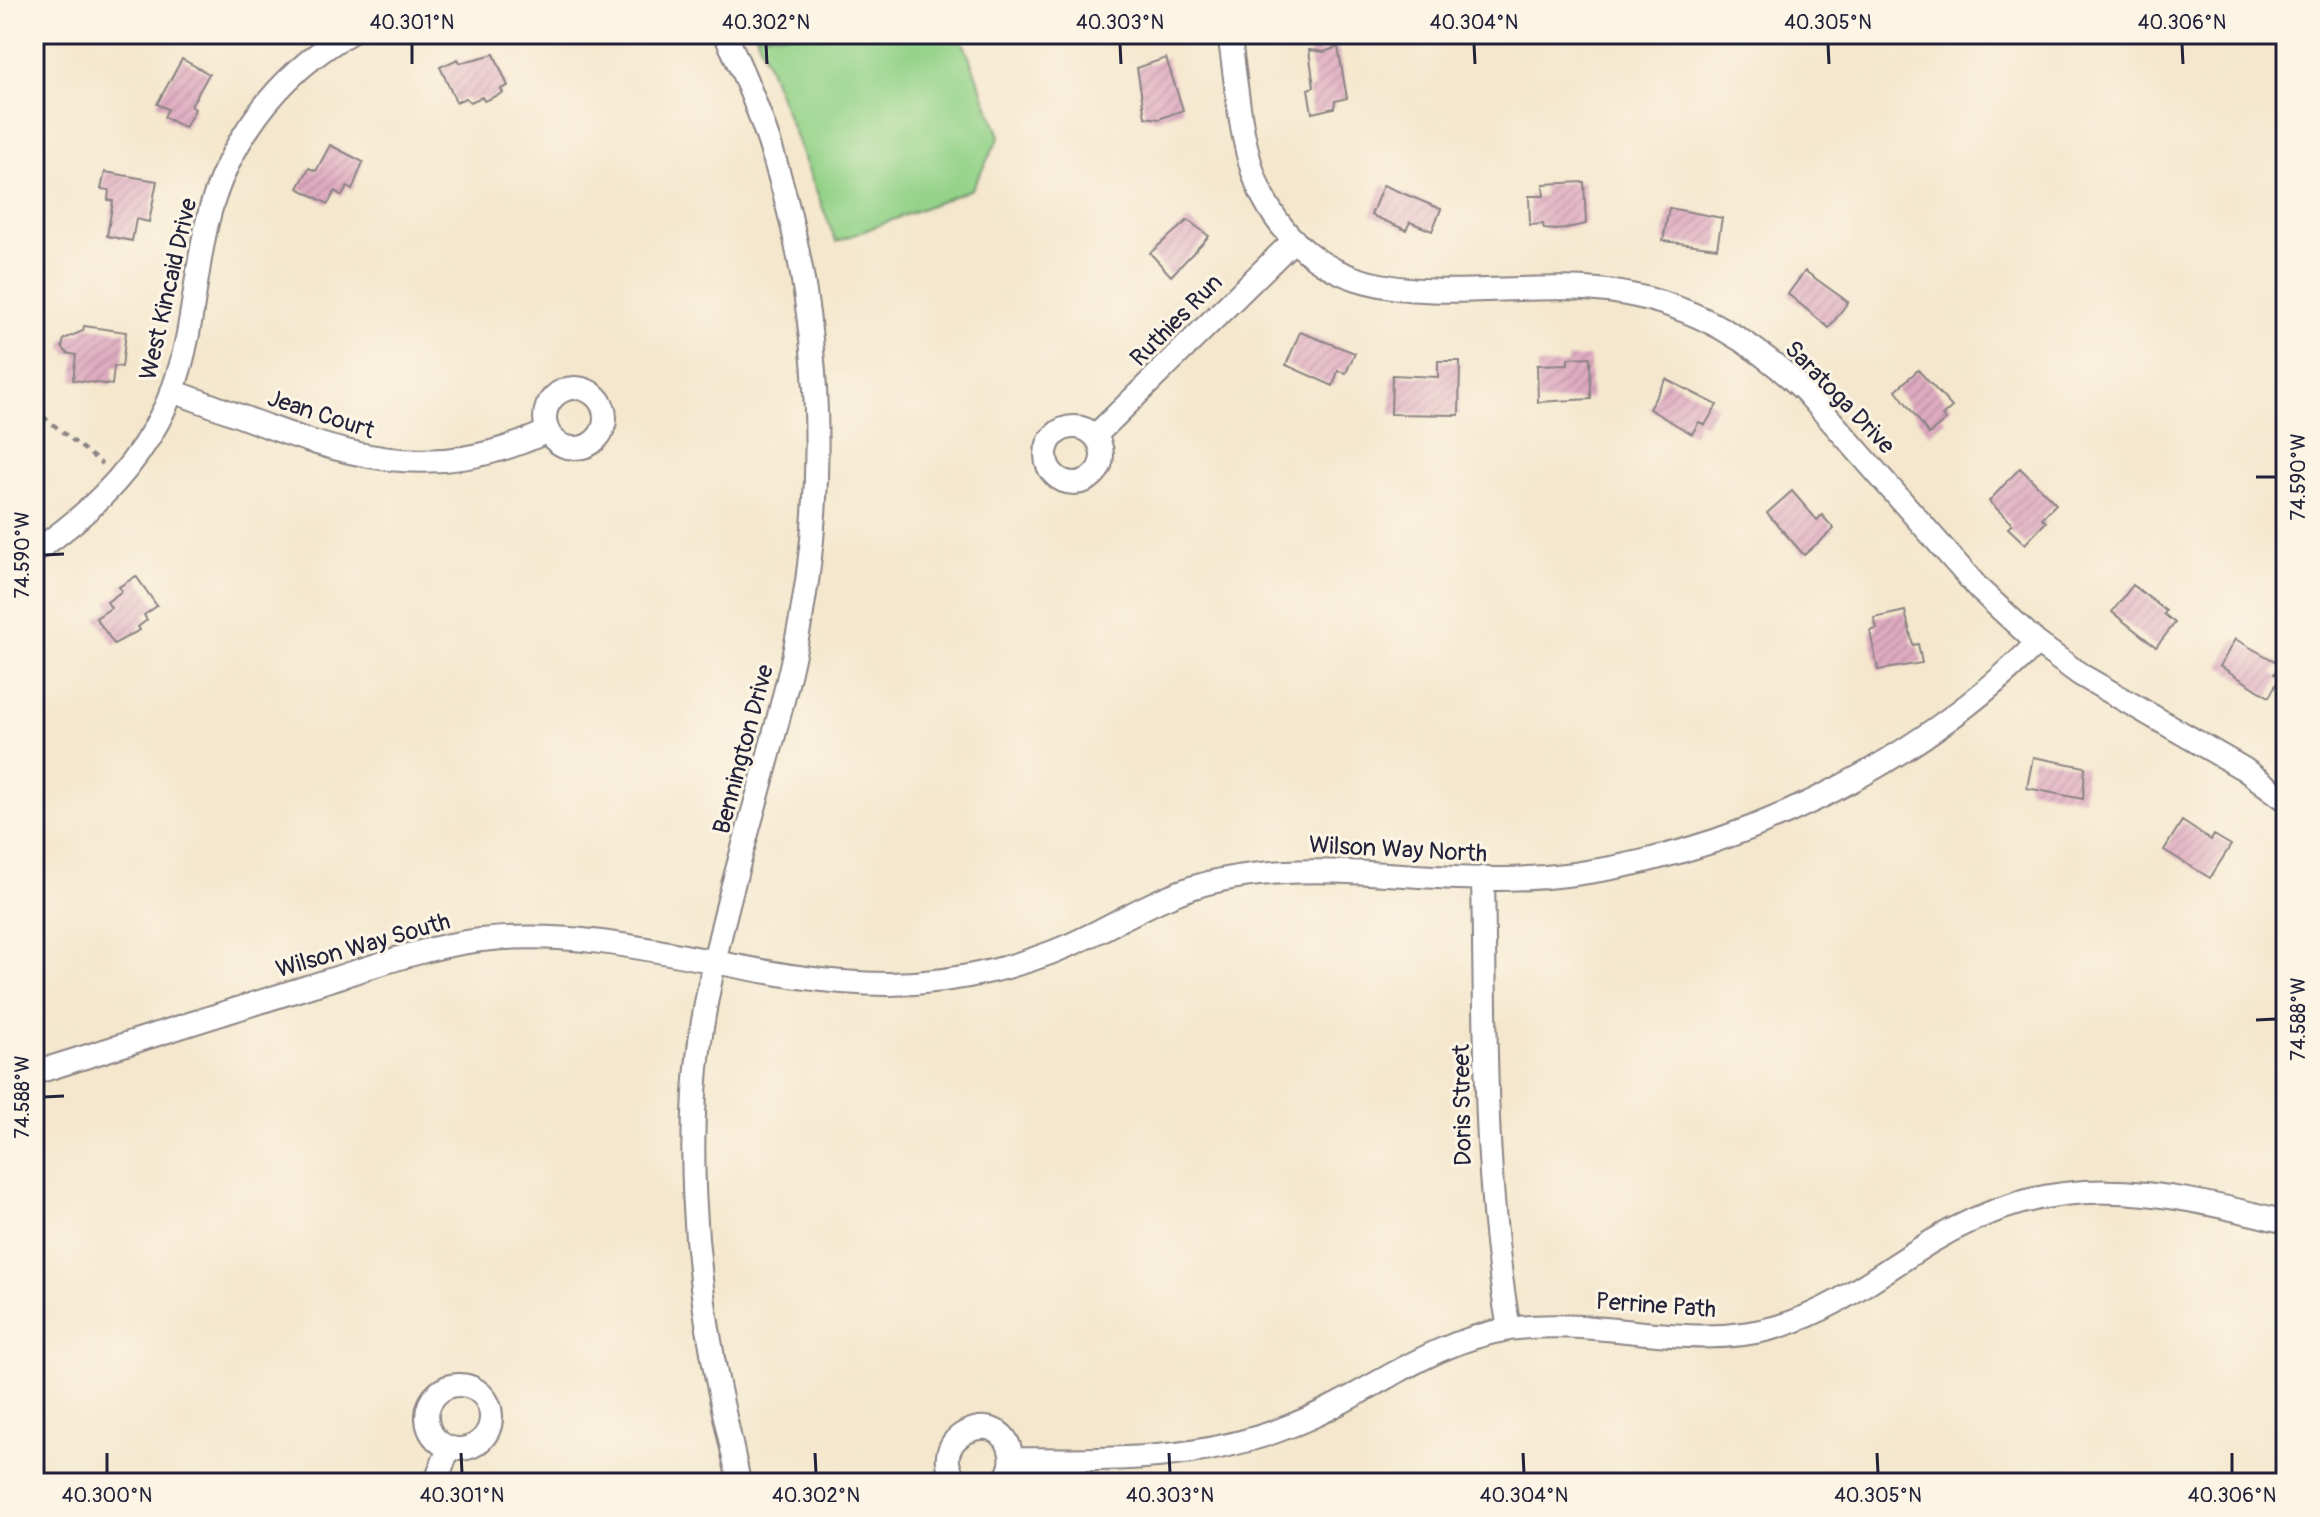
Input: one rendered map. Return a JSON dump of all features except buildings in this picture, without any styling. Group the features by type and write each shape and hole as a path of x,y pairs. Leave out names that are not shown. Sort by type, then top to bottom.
{"street":[{"name":"West Kincaid Drive","path":"34,552 71,527 120,478 156,425 183,361 207,223 219,184 236,147 281,86 309,60 348,34"},
{"name":"Bennington Drive","path":"725,34 757,109 783,189 798,254 816,403 815,487 794,657 715,961 700,1042 695,1156 703,1296 739,1483"},
{"name":"Saratoga Drive","path":"1229,34 1251,164 1274,215 1294,240 1316,259 1366,284 1398,290 1585,289 1624,293 1698,315 1737,335 1773,361 1805,391 1979,589 2037,643 2081,675 2282,788"},
{"name":"Ruthies Run","path":"1095,436 1294,240"},
{"name":"Jean Court","path":"172,391 349,453 385,461 427,463 463,460 500,451 548,431"},
{"name":"Wilson Way North","path":"715,961 805,979 856,984 926,981 1002,968 1040,956 1174,894 1238,877 1310,869 1483,878 1589,870 1659,856 1728,835 1795,809 1908,748 1967,706 2037,643"},
{"name":"Doris Street","path":"1483,878 1489,1183 1495,1247 1509,1329"},
{"name":"Wilson Way South","path":"34,1073 396,960 474,941 567,937 617,942 715,961"},
{"name":"Perrine Path","path":"1012,1459 1150,1459 1198,1453 1246,1442 1336,1405 1425,1355 1509,1329 1592,1325 1693,1337 1734,1336 1774,1328 1845,1299 1931,1242 1976,1219 2060,1195 2141,1191 2185,1196 2286,1222"},
{"path":"959,1483 949,1464 952,1443 966,1431 990,1429 1000,1434 1007,1443 1012,1459 1001,1483"},
{"path":"435,1483 449,1448"}],"path":[{"path":"34,409 120,478"}],"green space":[{"path":"756,34 960,34 1000,136 972,189 836,242"}]}
